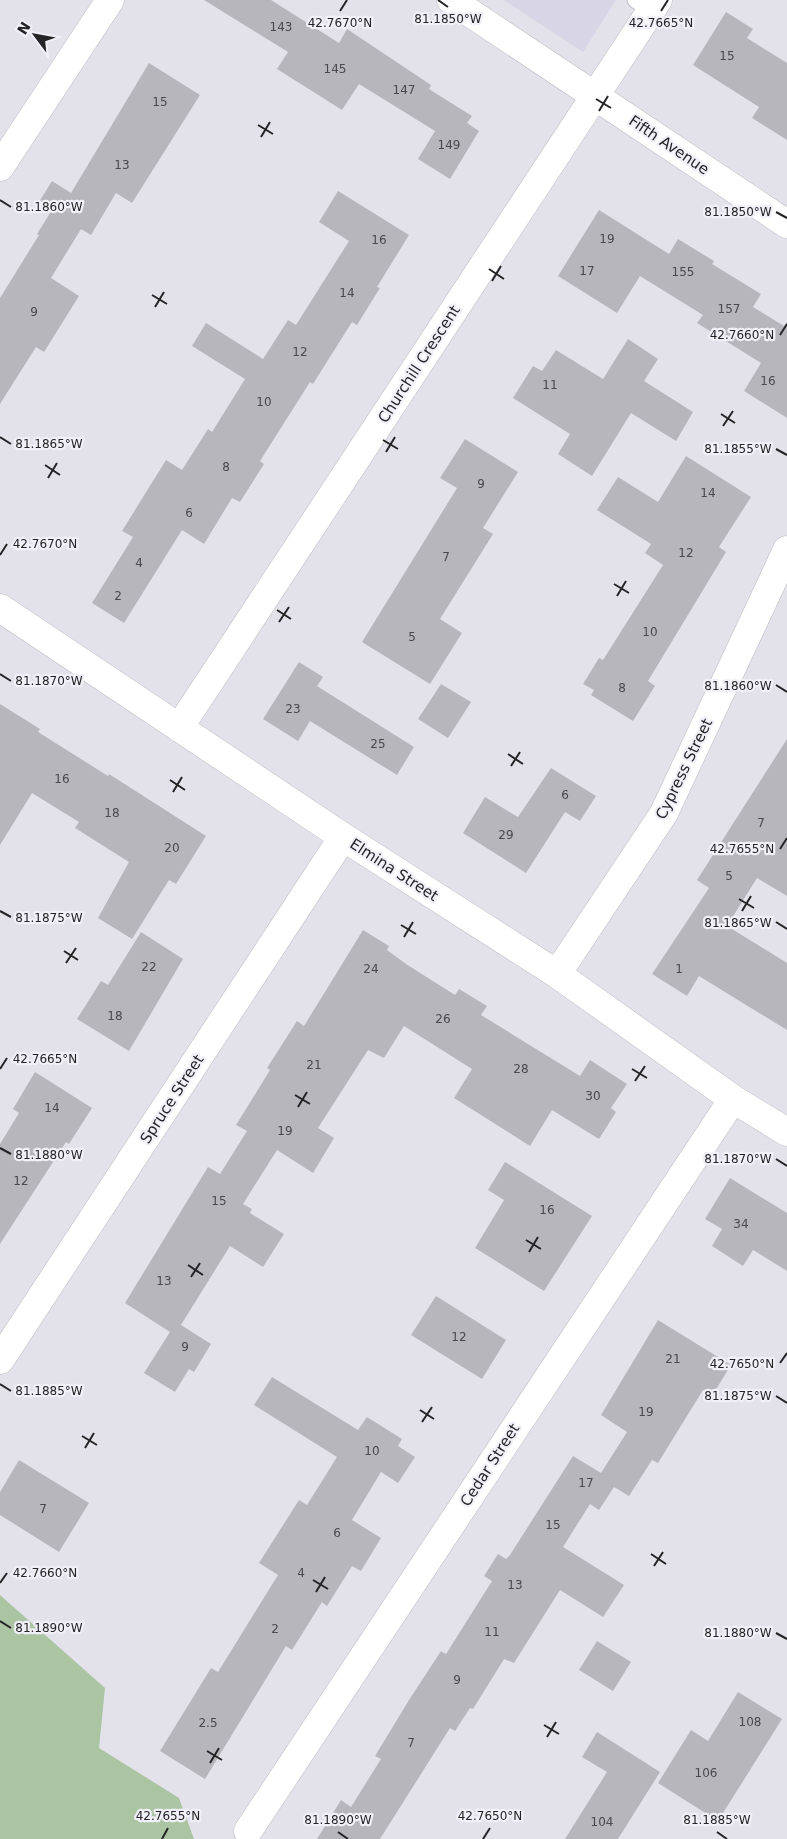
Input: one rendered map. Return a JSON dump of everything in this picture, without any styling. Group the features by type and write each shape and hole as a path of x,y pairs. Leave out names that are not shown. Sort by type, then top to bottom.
{"street":[{"path":"0,167 110,0"},
{"name":"Fifth Avenue","path":"451,0 787,224"},
{"name":"Churchill Crescent","path":"179,728 595,96 648,4"},
{"name":"Cypress Street","path":"557,974 664,813 787,550"},
{"name":"Elmina Street","path":"0,608 343,837 557,974 733,1099 787,1132"},
{"name":"Spruce Street","path":"0,1360 343,837"},
{"name":"Cedar Street","path":"248,1831 733,1099"}],"shaded area":[{"path":"504,0 616,0 583,52"}],"green space":[{"path":"0,1595 105,1688 99,1748 179,1798 194,1839 0,1839"}],"building":[{"path":"204,0 271,0 339,43 347,29 431,85 429,89 472,116 467,123 479,131 450,179 418,159 435,131 359,84 342,110 277,69 288,52"},
{"path":"726,12 753,29 747,38 787,63 787,140 752,118 759,107 693,65"},
{"path":"149,63 200,95 132,203 116,193 91,235 81,229 51,278 79,296 44,352 36,347 0,404 0,298 39,235 37,234 52,210 39,202 52,181 71,193"},
{"path":"338,191 409,235 377,287 380,288 357,325 352,322 313,384 310,382 260,461 264,464 240,502 232,498 204,544 182,530 124,623 92,603 133,537 122,531 166,460 182,470 208,429 212,432 245,379 192,346 206,323 263,359 288,320 296,325 349,241 319,222"},
{"path":"599,210 669,254 678,239 714,261 712,264 761,294 753,307 784,326 787,322 787,418 744,391 761,363 697,323 703,315 640,276 617,313 558,276"},
{"path":"628,339 658,359 644,381 693,412 676,441 631,413 592,476 558,454 570,434 513,398 533,366 542,371 556,350 603,379"},
{"path":"465,439 518,472 483,528 493,534 440,619 462,633 430,684 362,642 457,488 440,478"},
{"path":"686,456 751,497 719,547 726,552 648,681 655,686 633,721 591,695 594,690 583,684 599,658 603,660 663,565 645,553 651,544 597,510 618,477 658,502"},
{"path":"299,662 323,677 317,686 414,747 397,775 310,721 298,741 263,719"},
{"path":"441,684 471,702 448,738 418,719"},
{"path":"0,704 40,729 38,732 108,776 109,774 206,836 176,884 169,880 132,939 98,918 129,862 75,828 79,822 32,793 0,845"},
{"path":"787,739 787,896 757,878 727,926 787,963 787,1030 699,976 687,996 652,974 709,888 697,880"},
{"path":"551,768 596,796 580,821 565,812 526,873 463,833 485,797 518,817"},
{"path":"363,930 389,946 387,950 406,964 455,995 459,989 487,1006 481,1015 580,1076 590,1060 627,1084 611,1108 616,1112 599,1139 552,1110 530,1146 454,1098 472,1069 404,1026 384,1058 368,1050 318,1128 334,1138 313,1173 277,1150 243,1204 252,1209 250,1213 284,1234 263,1267 230,1246 181,1325 211,1344 194,1372 189,1369 175,1392 144,1373 170,1332 125,1303 208,1167 220,1174 247,1131 236,1125 270,1070 267,1068 297,1021 304,1026"},
{"path":"141,932 183,959 129,1051 77,1019 101,981 108,985"},
{"path":"35,1072 92,1108 69,1144 66,1142 0,1244 0,1144 19,1113 13,1109"},
{"path":"505,1162 592,1216 544,1291 475,1248 504,1200 488,1190"},
{"path":"730,1178 787,1213 787,1271 753,1250 743,1266 712,1246 722,1229 705,1219"},
{"path":"436,1296 506,1340 482,1379 411,1335"},
{"path":"658,1320 731,1365 712,1396 703,1390 658,1463 652,1460 629,1496 614,1487 599,1510 590,1504 563,1547 624,1585 603,1617 560,1590 514,1663 504,1659 473,1709 470,1708 455,1731 450,1728 380,1839 317,1839 341,1800 351,1807 381,1759 375,1756 409,1700 441,1651 446,1654 492,1581 484,1576 498,1554 506,1559 510,1555 573,1456 601,1473 627,1432 601,1415"},
{"path":"272,1377 358,1430 367,1417 402,1439 398,1446 415,1457 398,1483 381,1472 352,1520 381,1538 361,1571 352,1566 327,1606 322,1602 292,1650 286,1646 205,1779 160,1751 211,1668 218,1672 278,1575 259,1563 299,1500 307,1505 337,1457 254,1405"},
{"path":"19,1460 89,1503 59,1552 0,1515 0,1492"},
{"path":"597,1641 631,1662 613,1691 579,1670"},
{"path":"738,1692 782,1719 718,1821 658,1783 691,1730 708,1741"},
{"path":"597,1732 660,1772 618,1839 565,1839 607,1772 582,1757"}]}
